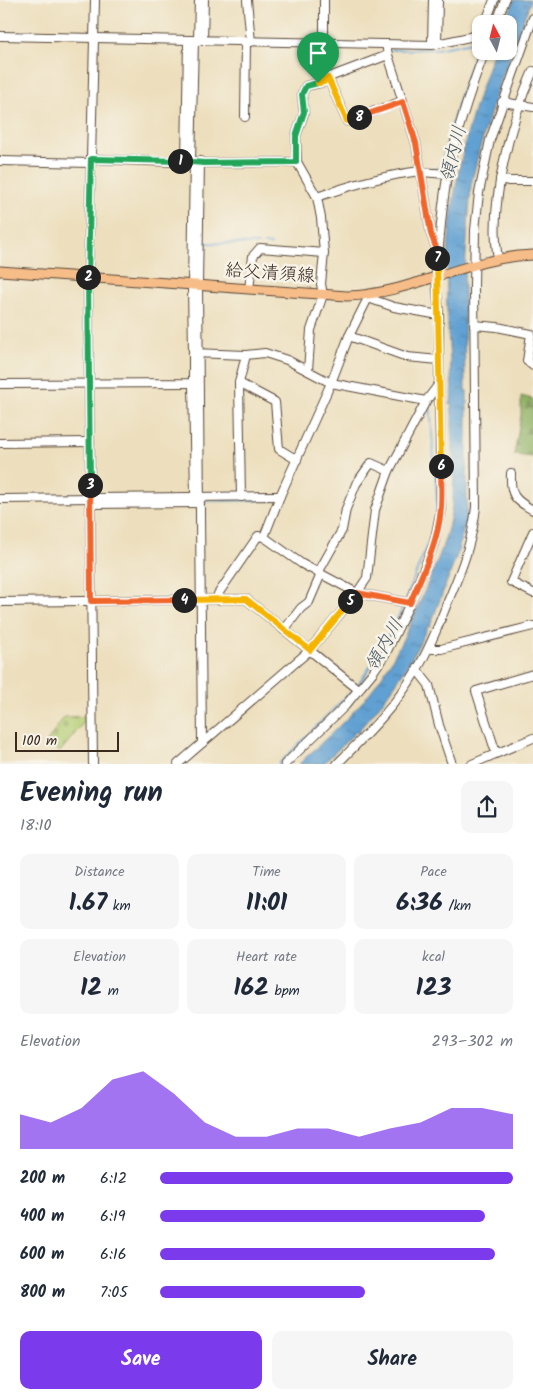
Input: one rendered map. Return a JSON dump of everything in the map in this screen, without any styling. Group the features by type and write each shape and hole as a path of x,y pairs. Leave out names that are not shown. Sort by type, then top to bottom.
{"main road":[{"name":"給父清須線","path":"0,271 368,297 398,290 498,258 533,255"}],"street":[{"path":"93,764 88,277 95,0"},
{"path":"198,0 193,161 198,499"},
{"path":"196,41 204,0"},
{"path":"245,117 248,42 247,0"},
{"path":"324,0 323,44 326,78 347,121 403,102"},
{"path":"433,0 435,44"},
{"path":"435,44 438,0"},
{"path":"488,15 494,0"},
{"path":"499,15 505,0"},
{"path":"337,764 379,722 417,670 429,649 465,562 474,520 476,474 473,266 475,230 484,162 490,140 532,22"},
{"path":"0,36 323,44 435,44 472,36"},
{"path":"285,764 359,690 386,653 410,603 434,544 441,509 437,250 431,234 416,143 386,44"},
{"path":"308,370 312,330 323,294 321,284 324,253 317,198 296,162 296,136 304,112 302,94 306,86 324,82 326,78 388,55"},
{"path":"437,250 447,174 466,105 482,60"},
{"path":"498,258 497,215 500,180 520,106 533,71"},
{"path":"502,102 533,107"},
{"path":"0,161 296,162"},
{"path":"317,198 360,182 393,174 421,171 447,174"},
{"path":"500,180 533,181"},
{"path":"249,289 253,256 260,248 324,253"},
{"path":"264,537 280,496 298,460 331,383 349,336 368,297 394,308 438,315"},
{"path":"474,325 497,327 531,334 528,361 533,366"},
{"path":"349,336 407,357 439,360"},
{"path":"196,353 246,355 265,353 287,360 331,383 426,400"},
{"path":"196,353 193,383 201,600 202,743"},
{"path":"242,497 240,383 246,355"},
{"path":"0,384 193,383"},
{"path":"240,383 275,402 279,449 298,460"},
{"path":"178,764 310,650 357,593 367,578 375,510 389,471 426,400 439,384"},
{"path":"0,443 90,442"},
{"path":"284,630 301,608 309,602 319,573 342,530 346,509 356,484 371,463 389,471"},
{"path":"511,472 511,483 515,499 519,504 533,510"},
{"path":"0,499 90,501 280,496"},
{"path":"533,532 511,582 533,593"},
{"path":"218,600 218,594 258,536 264,537 302,564 357,593 410,603"},
{"path":"0,602 246,599 359,690"},
{"path":"429,649 441,649 533,626"},
{"path":"417,670 429,685 439,725 452,764"},
{"path":"496,753 476,691 533,674"},
{"path":"472,764 533,738"}],"green space":[{"path":"521,396 533,399 533,457 514,455 521,415"},
{"path":"89,716 60,752 47,742 64,717"}],"water":[{"path":"514,0 531,0 518,35 518,15 508,15"},
{"path":"491,60 508,60 479,151 471,185 464,283 465,390 467,391 467,402 469,402 467,404 467,517 457,555 430,626 428,626 406,668 389,694 358,731 359,733 356,732 323,764 299,764 364,700 383,674 413,618 445,538 450,517 454,483 452,415 451,404 448,404 451,403 452,391 447,302 448,244 461,160"}],"waterway":[{"path":"392,50 437,49 472,42"},
{"name":"領内川","path":"431,170 440,168 461,92 473,60"},
{"path":"201,243 258,244"},
{"path":"264,244 271,245"},
{"path":"430,403 437,503 436,513"},
{"path":"204,501 274,500"},
{"path":"407,596 433,530"},
{"name":"領内川","path":"359,683 372,665 403,607"},
{"path":"279,764 350,693"}],"route":[{"path":"328,78 347,121 403,102 416,143 431,234 437,250 441,509 434,544 410,603 357,593 310,650 246,599 91,601 88,277 91,159 204,163 296,162 296,136 304,112 302,94 306,86 318,83 324,82 324,79 328,78"}]}
